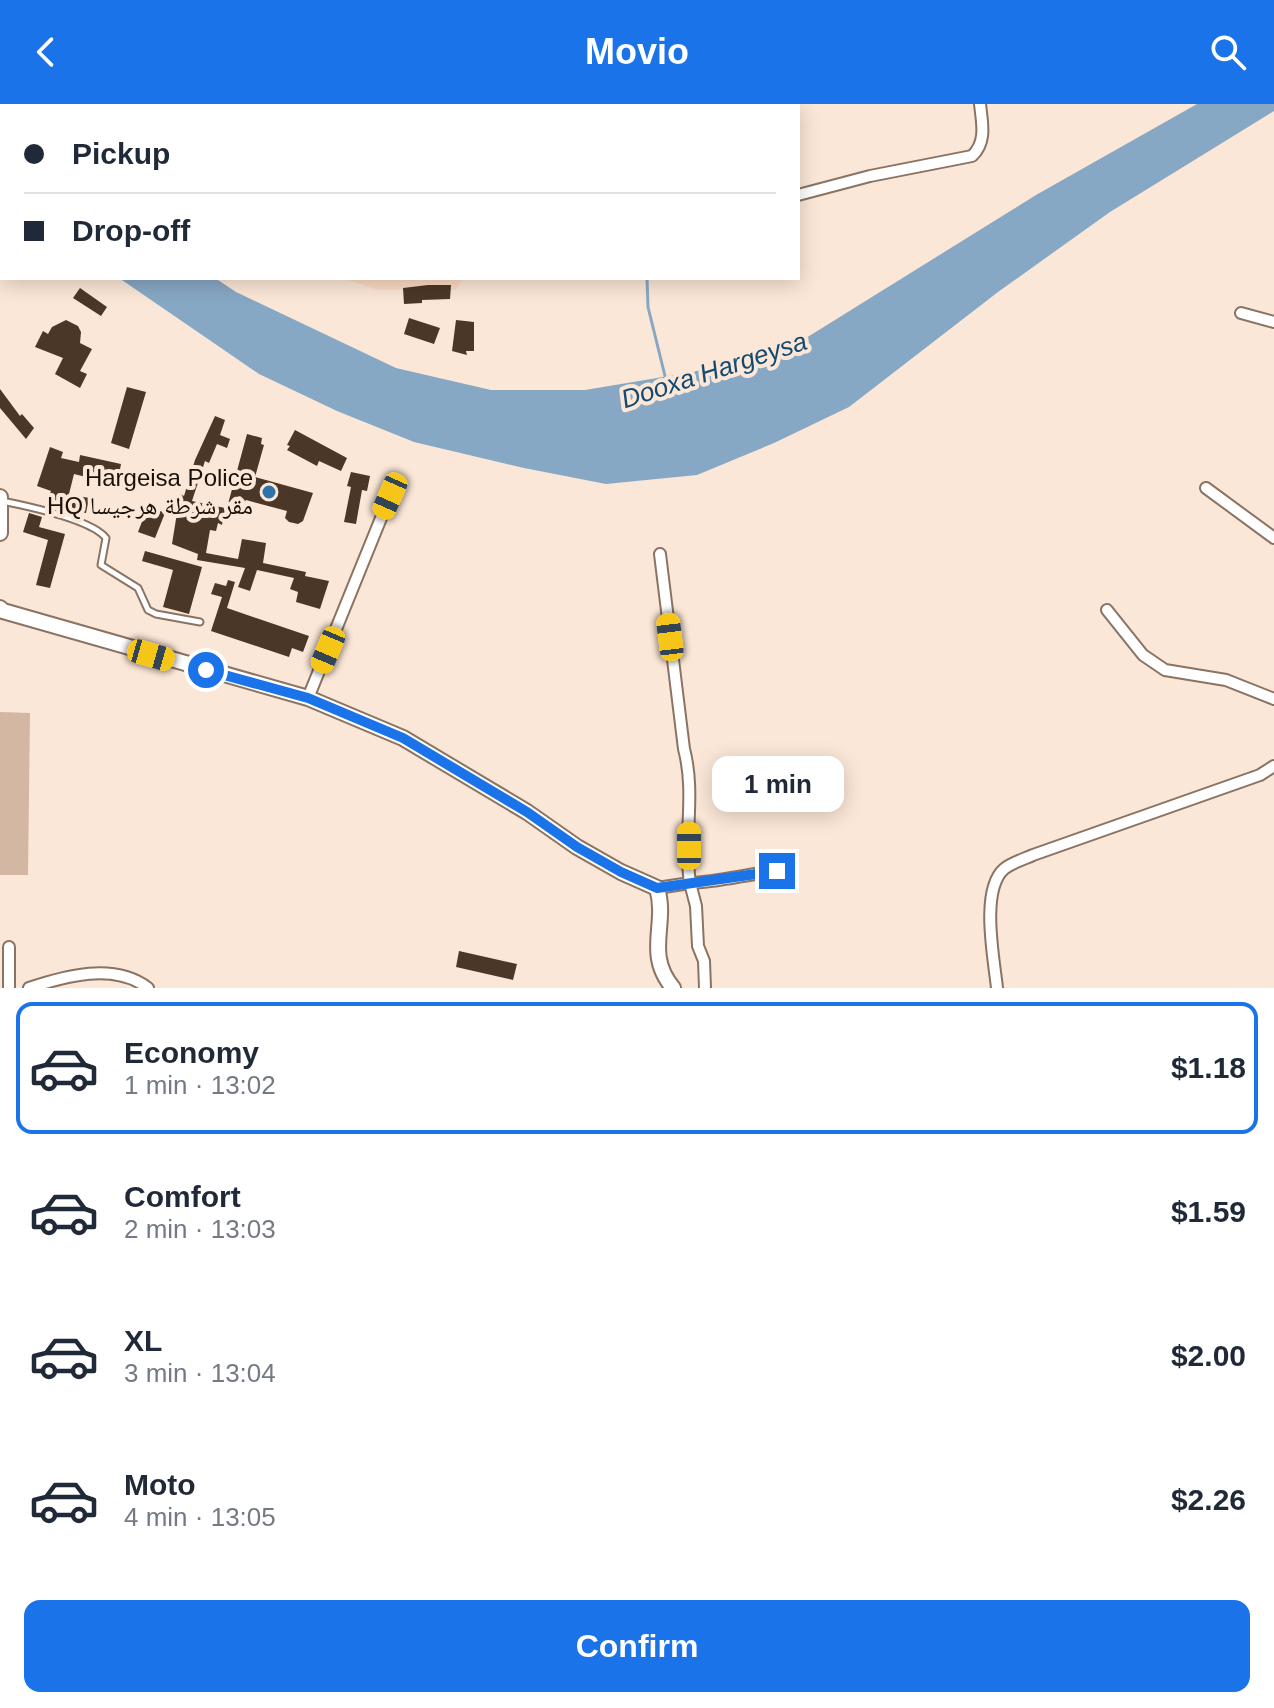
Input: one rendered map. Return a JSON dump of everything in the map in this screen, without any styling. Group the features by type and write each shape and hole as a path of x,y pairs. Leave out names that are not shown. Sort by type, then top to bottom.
{"main road":[{"path":"0,499 0,533"},
{"path":"0,608 308,698 403,738 527,812 577,847 657,888 660,899 656,942 658,962 673,988"}],"street":[{"path":"800,194 870,176 972,156 980,148 983,134 980,104"},
{"path":"1241,313 1274,322"},
{"path":"1206,488 1274,538"},
{"path":"308,698 390,496"},
{"path":"660,554 684,749 690,772 688,866 696,906 698,946 704,961 705,988"},
{"path":"1107,610 1143,655 1165,670 1226,680 1274,699"},
{"path":"997,988 990,910 993,886 1004,869 1033,855 1260,775 1274,766"},
{"path":"657,888 777,871"},
{"path":"9,947 9,988"},
{"path":"29,988 79,974 124,977 148,988"}],"lane":[{"path":"0,499 44,509 96,528 106,538 101,565 138,588 148,610 200,622"}],"shaded area":[{"path":"348,280 462,280 456,290 378,290"},
{"path":"0,712 30,713 28,875 0,875"}],"water":[{"name":"Dooxa Hargeysa","path":"1197,104 1274,104 1274,111 1110,212 998,292 849,407 697,475 606,484 414,442 337,411 259,374 122,280 218,280 236,292 396,368 491,390 585,390 693,372 806,338 1036,195"}],"building":[{"path":"451,285 450,299 404,304 403,288"},
{"path":"80,288 107,307 101,316 73,298"},
{"path":"409,318 440,328 434,344 404,334"},
{"path":"66,320 78,326 80,343 92,349 80,371 87,374 80,388 55,374 63,358 35,347 43,331 48,334 52,327"},
{"path":"456,320 474,322 474,351 466,351 467,355 452,351"},
{"path":"127,387 146,392 129,449 111,443"},
{"path":"0,389 20,416 22,414 34,428 26,439 0,408"},
{"path":"215,416 225,420 220,435 230,439 227,448 217,444 209,463 205,461 192,501 225,508 222,525 218,523 216,531 210,530 206,553 238,559 242,539 266,543 263,563 306,572 305,576 329,581 320,609 296,602 298,592 290,589 294,578 257,570 250,591 238,587 245,568 197,560 198,554 172,544 180,494 184,496 195,460"},
{"path":"295,430 347,458 341,471 319,461 317,466 287,450"},
{"path":"247,434 262,438 261,444 264,445 255,477 313,493 303,521 298,524 289,522 285,518 287,511 246,500 241,507 228,504"},
{"path":"50,447 63,452 61,458 79,462 80,455 121,464 118,480 111,479 110,483 74,474 69,494 89,498 86,513 46,505 51,491 37,486"},
{"path":"351,472 370,476 367,491 362,490 356,524 344,522"},
{"path":"148,506 165,513 155,538 138,532"},
{"path":"29,513 42,517 39,527 65,534 50,588 36,585 48,540 23,532"},
{"path":"145,551 202,567 189,614 163,607 173,570 142,561"},
{"path":"228,580 235,582 227,608 309,636 303,652 292,648 289,657 211,631 222,597 211,594 215,583 226,586"},
{"path":"459,951 517,964 513,980 456,967"}],"waterway":[{"name":"Dooxa Hargeysa","path":"647,280 648,307 666,380"}],"place":[{"name":"Hargeisa Police HQ مقر شرطة هرجيسا","path":"269,492"}],"route":[{"path":"206,670 308,698 403,738 527,812 577,847 657,888 777,871"}]}
